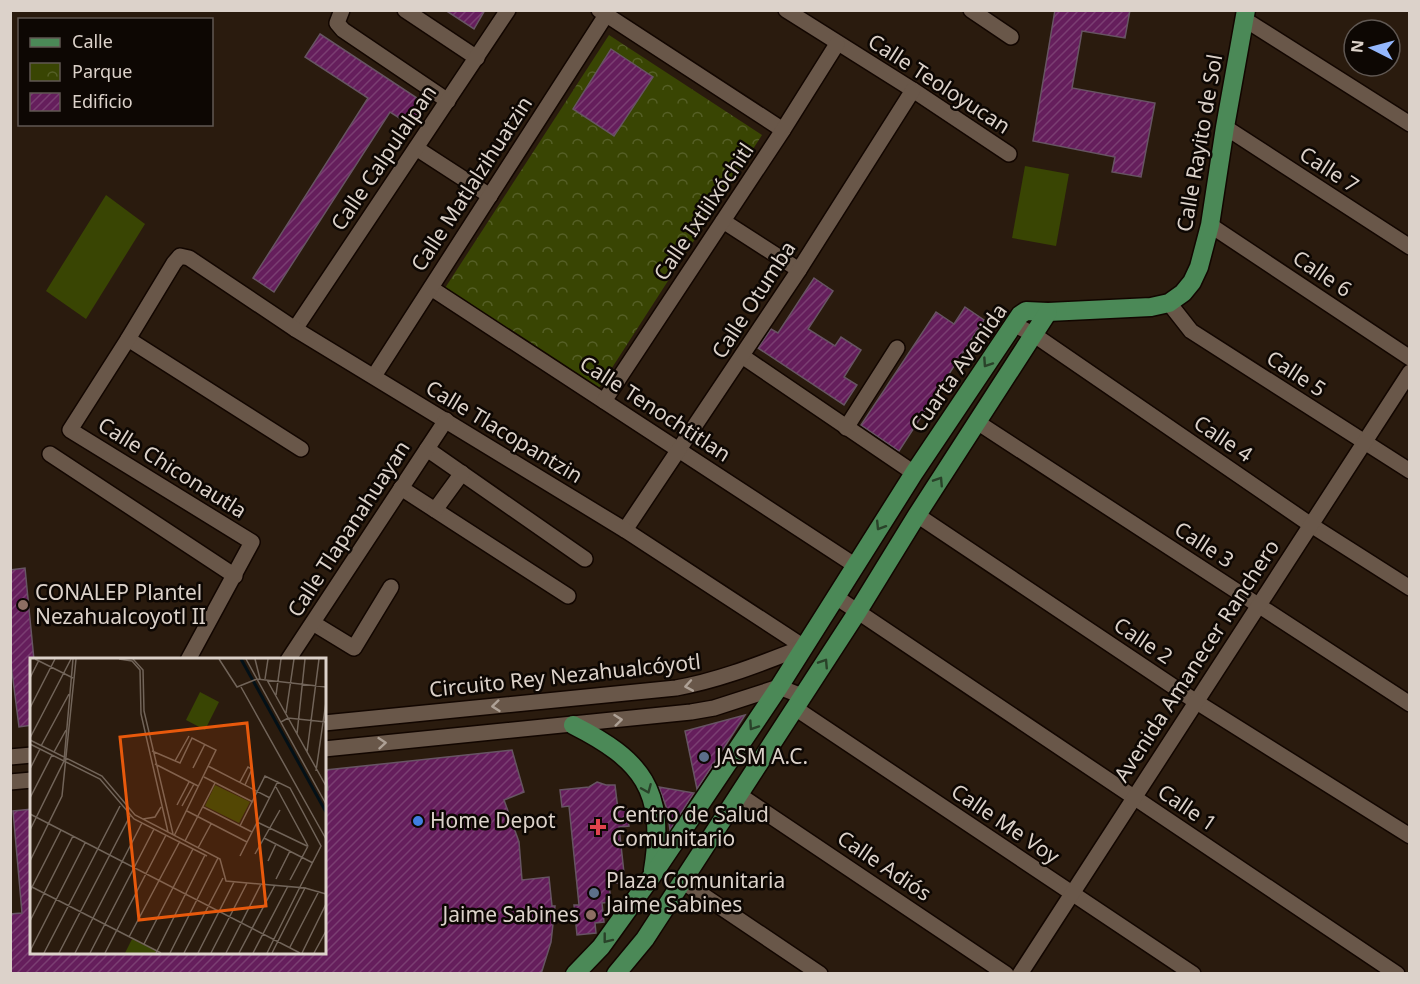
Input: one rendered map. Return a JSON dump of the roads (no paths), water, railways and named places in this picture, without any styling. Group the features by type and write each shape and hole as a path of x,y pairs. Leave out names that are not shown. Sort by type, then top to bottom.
{"main road":[{"name":"Calle Rayito de Sol","path":"1169,303 1183,293 1192,282 1199,267 1210,225 1245,15"},
{"path":"1048,312 1151,307 1169,303"},
{"name":"Cuarta Avenida","path":"575,974 601,947 652,876 779,687 914,472 1013,324 1026,311 1048,312"},
{"name":"Cuarta Avenida","path":"619,973 645,939 858,612 917,515 1048,312"},
{"path":"573,725 624,755 644,780 655,813 657,831 652,876"}],"street":[{"path":"405,10 477,58"},
{"name":"Calle Calpulalpan","path":"295,329 508,10"},
{"name":"Calle Teoloyucan","path":"786,10 1009,154"},
{"path":"971,10 1011,37"},
{"path":"603,13 783,130"},
{"name":"Calle Matlalzihuatzin","path":"374,376 490,196 603,13"},
{"path":"1245,15 1410,124"},
{"path":"340,17 343,30 448,101"},
{"name":"Calle Ixtlilxóchitl","path":"604,401 837,44"},
{"name":"Calle Otumba","path":"625,530 799,270 913,90"},
{"name":"Calle 7","path":"1225,127 1410,247"},
{"path":"416,148 490,196"},
{"path":"723,221 799,270"},
{"name":"Calle 6","path":"1210,225 1410,358"},
{"name":"Calle Tlacopantzin","path":"128,339 174,263 180,256 189,258 295,329 625,530 804,647"},
{"name":"Calle Tenochtitlan","path":"431,288 856,566"},
{"name":"Calle 5","path":"1169,303 1191,331 1410,471"},
{"name":"Calle 4","path":"1013,324 1033,334 1311,525 1410,588"},
{"path":"128,339 301,449"},
{"name":"Calle Chiconautla","path":"128,339 70,429 252,542 235,576"},
{"path":"846,428 897,348"},
{"path":"742,356 914,472"},
{"name":"Avenida Amanecer Ranchero","path":"1020,974 1195,700 1410,372"},
{"name":"Calle Tlapanahuayan","path":"289,658 446,420"},
{"name":"Calle 3","path":"977,422 1410,704"},
{"path":"427,449 585,559"},
{"path":"50,454 235,576 189,658"},
{"path":"435,510 462,473"},
{"path":"401,488 568,596"},
{"name":"Calle 2","path":"917,515 1195,700 1410,836"},
{"path":"313,622 354,648 391,587"},
{"name":"Calle 1","path":"836,597 1397,974"},
{"name":"Circuito Rey Nezahualcóyotl","path":"326,723 703,684 804,647"},
{"path":"326,749 573,725 714,708 779,687 799,702"},
{"name":"Calle Me Voy","path":"799,702 1071,893 1193,974"},
{"path":"10,757 30,755"},
{"path":"10,782 30,780"},
{"name":"Calle Adiós","path":"738,794 1006,974"},
{"path":"682,881 820,974"}],"place":[{"name":"CONALEP Plantel Nezahualcoyotl II","path":"23,605"},
{"name":"JASM A.C.","path":"704,757"},
{"name":"Home Depot","path":"418,821"},
{"name":"Centro de Salud Comunitario","path":"598,827"},
{"name":"Plaza Comunitaria Jaime Sabines","path":"594,893"},
{"name":"Jaime Sabines","path":"591,915"}]}
